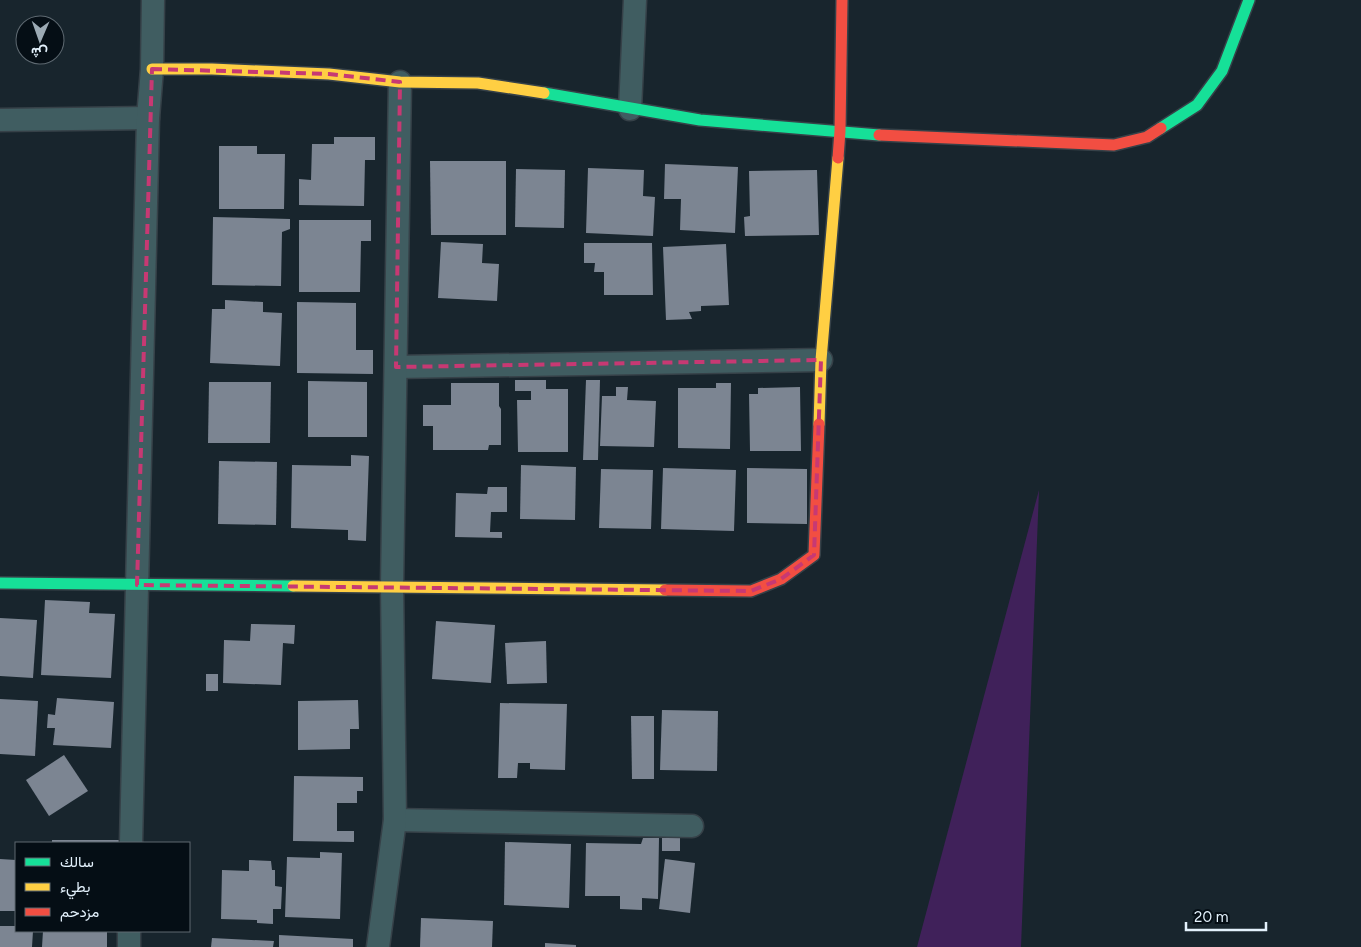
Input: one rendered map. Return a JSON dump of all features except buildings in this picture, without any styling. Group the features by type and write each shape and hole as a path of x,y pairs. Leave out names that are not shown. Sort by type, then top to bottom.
{"street":[{"path":"131,842 148,118 152,69 153,0"},
{"path":"630,109 635,0"},
{"path":"0,582 751,591 781,579 814,555 821,360 840,131 842,0"},
{"path":"152,69 212,69 329,74 400,82 478,82 700,120 907,137 1114,145 1147,137 1197,104 1222,71 1248,0"},
{"path":"378,947 395,820 392,586 400,82"},
{"path":"0,120 148,118"},
{"path":"396,368 821,360"},
{"path":"395,820 692,826"},
{"path":"129,932 129,947"}],"highlighted area":[{"path":"152,69 329,74 400,82 396,367 821,360 814,555 781,579 751,591 137,585"}],"shaded area":[{"path":"1039,490 1021,947 917,947"}],"traffic: fast":[{"path":"1161,128 1197,105 1222,71 1249,0"},
{"path":"544,93 700,120 879,135"},
{"path":"0,583 293,586"}],"traffic: slow":[{"path":"152,69 212,69 329,74 400,82 478,83 544,93"},
{"path":"819,424 821,360 838,158"},
{"path":"293,586 665,590"}],"traffic: jam":[{"path":"838,158 842,0"},
{"path":"879,135 1114,145 1147,137 1161,128"},
{"path":"665,590 751,591 781,579 814,555 819,424"}]}
